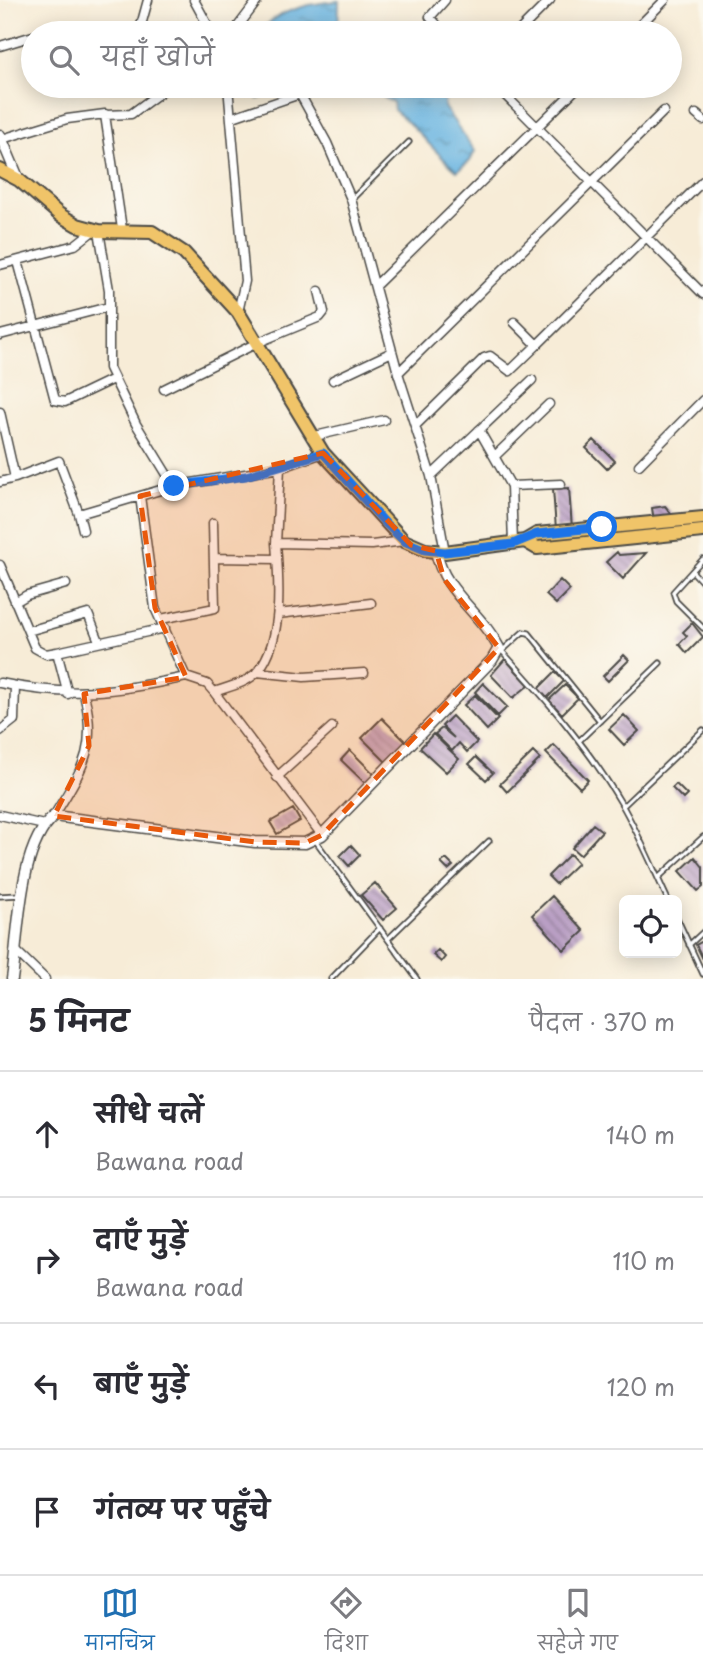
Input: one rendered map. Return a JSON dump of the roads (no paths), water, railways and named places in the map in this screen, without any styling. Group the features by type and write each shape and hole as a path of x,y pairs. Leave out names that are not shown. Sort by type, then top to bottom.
{"main road":[{"path":"0,170 19,180 60,215 96,231 122,229 152,232 172,243 238,312 259,342 323,453 404,541 440,551 519,542 537,534 703,518"},
{"path":"654,522 654,536"},
{"path":"519,542 537,548 703,531"}],"street":[{"path":"142,21 148,0"},
{"path":"194,0 205,21"},
{"path":"242,21 258,0"},
{"path":"433,21 430,18 445,0"},
{"path":"529,21 550,0"},
{"path":"644,21 665,0"},
{"path":"0,46 21,40"},
{"path":"19,180 1,137 66,119 131,114 151,98"},
{"path":"230,98 245,281 238,312"},
{"path":"233,117 289,98"},
{"path":"54,816 255,842 305,843 318,837 500,649 492,635 444,579 431,476 398,373 351,199 327,143 303,98"},
{"path":"508,98 703,294"},
{"path":"375,286 567,98"},
{"path":"398,373 664,111"},
{"path":"105,114 122,229"},
{"path":"416,425 484,358 490,356 510,371 703,181"},
{"path":"0,265 75,244 96,231 107,277 107,360 113,379 174,486"},
{"path":"18,261 51,393 57,402 84,395 113,379"},
{"path":"164,389 259,342 323,315 318,291"},
{"path":"0,335 34,324 108,307"},
{"path":"514,322 537,345"},
{"path":"332,380 392,352"},
{"path":"431,476 532,380"},
{"path":"639,465 703,400"},
{"path":"495,456 549,404"},
{"path":"0,412 15,478"},
{"path":"312,437 384,420"},
{"path":"479,430 511,486 519,542"},
{"path":"79,514 174,486 279,468 323,453"},
{"path":"0,482 59,461 83,530"},
{"path":"214,692 242,682 257,672 266,656 278,614 276,542 279,468"},
{"path":"511,486 561,484"},
{"path":"140,496 152,593 186,677"},
{"path":"161,619 215,608 213,523"},
{"path":"276,542 372,545 404,541"},
{"path":"215,558 277,559"},
{"path":"0,565 4,584 40,652 57,652 165,628"},
{"path":"15,602 27,595 66,584"},
{"path":"278,614 370,603"},
{"path":"28,631 88,614 99,641"},
{"path":"57,652 68,694"},
{"path":"257,672 304,677 364,673"},
{"path":"0,683 68,694 84,694 186,677 207,684 318,837"},
{"path":"0,732 14,720 15,686"},
{"path":"12,979 21,900 44,825 54,816 89,746 90,720 84,694"},
{"path":"277,777 332,727"},
{"path":"0,815 44,825"},
{"path":"16,951 45,979"}],"lane":[{"path":"351,199 409,142"},
{"path":"703,559 675,588 674,596 703,628"},
{"path":"692,571 703,583"},
{"path":"600,721 529,633 523,632 500,649 579,741 623,806 666,895"},
{"path":"579,741 660,663"},
{"path":"623,806 703,730"},
{"path":"318,837 418,979"},
{"path":"658,878 703,837"},
{"path":"388,939 489,841"},
{"path":"0,896 21,900"},
{"path":"331,979 380,928"},
{"path":"682,929 703,974"},
{"path":"689,945 703,932"}],"water":[{"path":"339,1 338,21 272,21 295,9"},
{"path":"445,98 444,107 475,151 470,161 457,171 394,110 393,102 385,99"}]}
